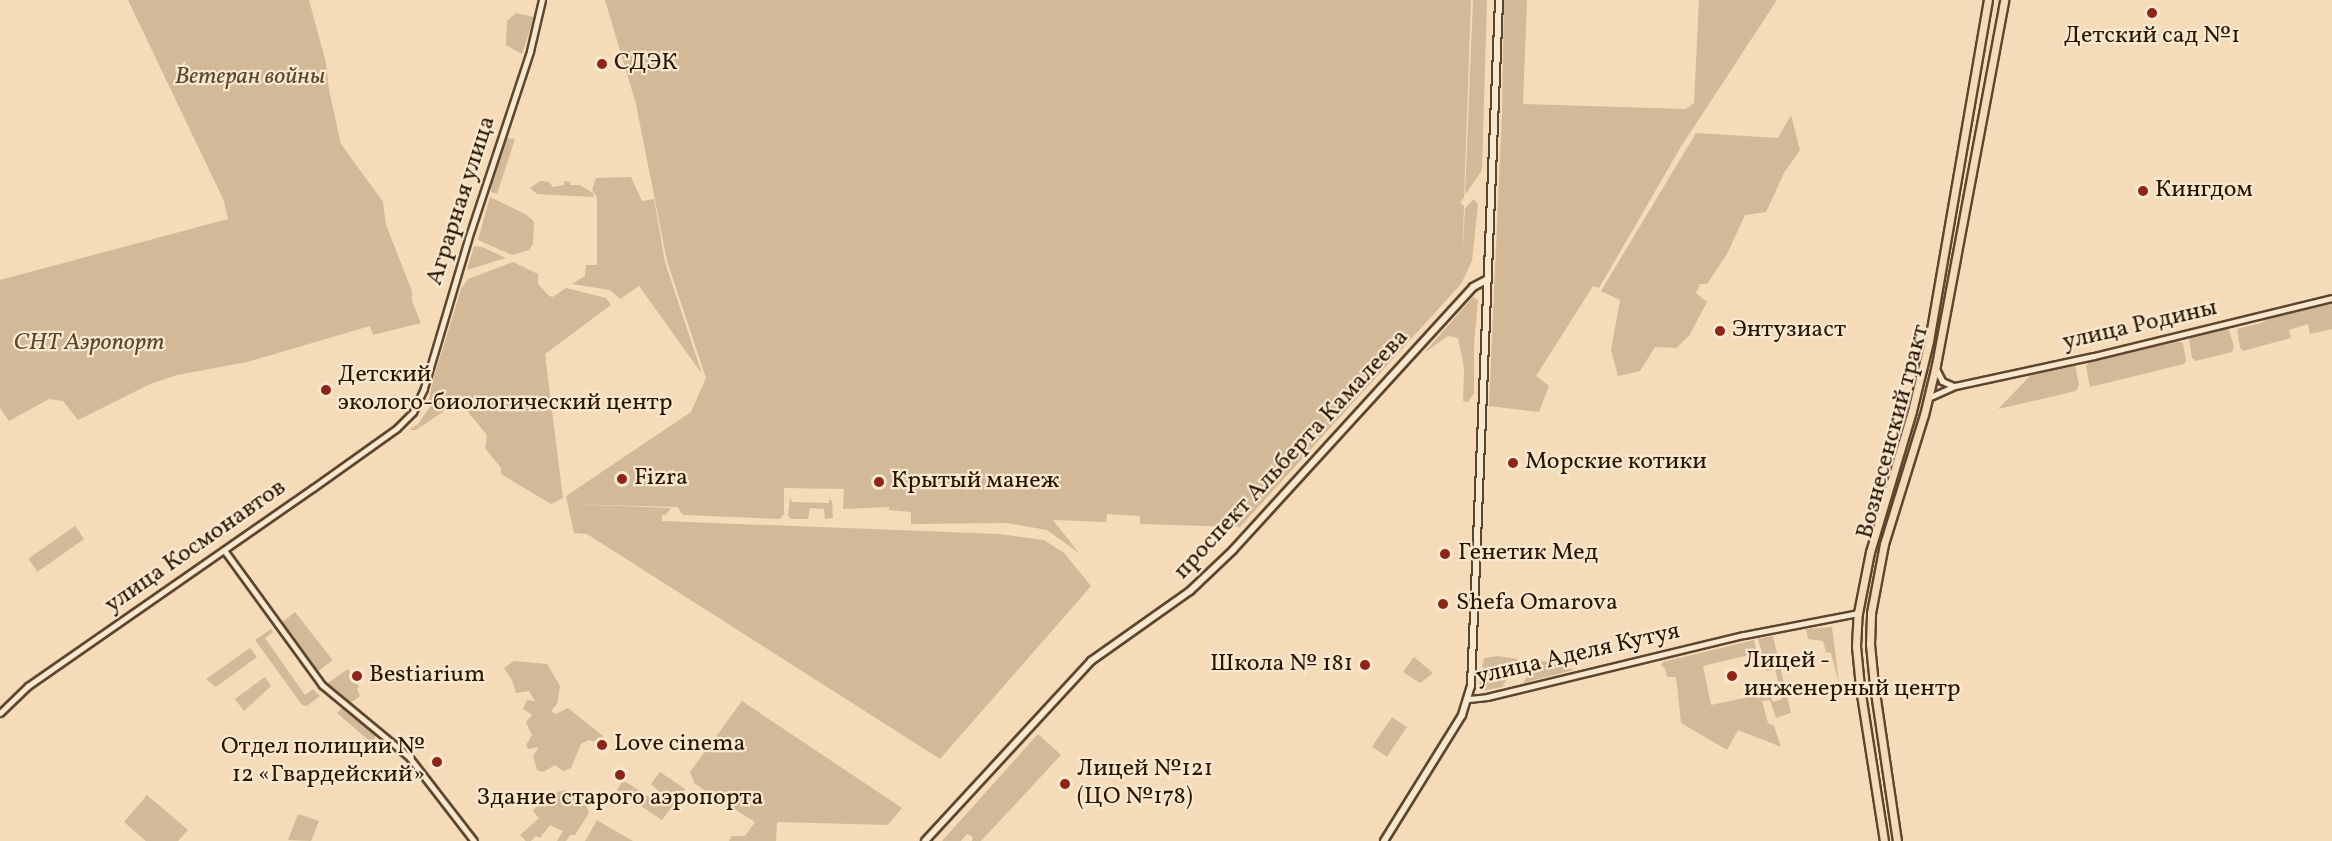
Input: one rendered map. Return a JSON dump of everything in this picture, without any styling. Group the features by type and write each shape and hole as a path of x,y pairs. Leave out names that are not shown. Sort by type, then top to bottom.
{"main road":[{"path":"1469,699 1473,655 1499,0"},
{"name":"Вознесенский тракт","path":"1884,841 1859,676 1856,646 1858,613 1870,552 1909,422 1929,341 1988,0"},
{"name":"Вознесенский тракт","path":"1897,841 1872,665 1871,613 1884,544 1928,398 1935,367 2004,0"},
{"name":"проспект Альберта Камалеева","path":"925,841 1091,661 1190,591 1233,550 1473,287 1488,279"},
{"name":"улица Аделя Кутуя","path":"1384,841 1462,715 1469,699"}],"street":[{"name":"Аграрная улица","path":"413,412 424,388 468,239 530,51 542,0"},
{"name":"улица Родины","path":"1928,398 1955,387 2332,298"},
{"path":"1935,367 1942,381 1955,387"},
{"name":"улица Космонавтов","path":"0,713 28,686 397,428 413,412"},
{"path":"224,550 322,685 409,757 474,841"},
{"name":"улица Аделя Кутуя","path":"1469,699 1487,697 1744,635 1858,613"}],"green space":[{"path":"128,0 309,0 326,63 329,90 341,144 383,202 386,225 412,291 412,301 421,323 373,335 370,326 247,362 177,375 150,384 78,420 63,401 49,399 9,421 0,408 0,280 228,219 224,201"},
{"path":"605,0 1471,0 1464,198 1460,202 1464,206 1462,260 1465,208 1474,199 1478,205 1472,261 1461,284 1240,527 1140,524 1140,516 1107,514 1106,522 1053,520 1079,553 1047,530 1007,523 911,524 911,512 889,510 889,507 843,509 844,489 784,488 784,514 780,519 683,515 677,507 569,504 671,508 666,515 662,515 662,521 999,534 1044,540 1064,553 1091,586 940,759 587,534 574,533 566,496 691,412 706,378 667,261 636,104"},
{"path":"1473,0 1487,0 1482,170 1465,195"},
{"path":"1504,0 1527,0 1523,104 1686,109 1694,103 1699,0 1777,0 1682,145 1599,288 1593,286 1536,376 1549,386 1539,412 1489,406 1502,112"},
{"path":"516,13 534,17 522,54 506,45 507,21"},
{"path":"1791,115 1800,150 1784,173 1766,212 1745,215 1727,254 1707,284 1700,284 1696,293 1707,302 1689,336 1676,348 1655,347 1640,371 1618,376 1611,350 1620,300 1601,291 1696,133 1778,138"},
{"path":"506,138 515,139 497,194 491,192 491,184"},
{"path":"631,177 642,201 654,199 665,262 702,374 639,286 620,299 610,290 572,284 585,276 586,265 597,265 597,197 592,190 596,178"},
{"path":"540,181 549,182 553,187 564,185 564,181 570,182 570,185 580,185 593,193 594,197 537,194 530,188"},
{"path":"490,197 527,215 534,222 533,244 529,250 512,255 478,240"},
{"path":"474,246 482,247 506,258 467,270"},
{"path":"513,262 538,274 538,284 549,296 553,297 566,288 606,298 611,305 545,354 563,498 551,504 501,474 501,468 485,448 487,435 459,401 416,430 409,430 418,424 430,407 428,404 433,380 461,289 468,279"},
{"path":"1473,297 1478,300 1474,345 1474,393 1468,402 1463,401 1464,368 1458,338 1448,336 1424,353"},
{"path":"2332,302 2332,329 2310,334 2308,324 2289,330 2291,338 2243,351 2240,348 2237,329 2261,323 2273,316"},
{"path":"2228,327 2234,347 2232,352 2196,361 2192,358 2189,339 2191,335"},
{"path":"2178,341 2183,343 2186,361 2184,364 2090,387 2086,366 2089,362"},
{"path":"2075,365 2079,385 2076,391 1998,409 2031,375"},
{"path":"790,497 792,502 829,503 829,499 832,501 833,518 825,519 824,509 810,508 808,519 791,519 788,516"},
{"path":"75,526 84,539 37,572 28,559"},
{"path":"295,612 333,660 318,672 280,624"},
{"path":"1832,627 1839,684 1831,653 1826,652 1823,641 1808,639 1806,629"},
{"path":"271,629 273,632 265,638 305,695 313,689 320,696 307,706 302,705 255,640"},
{"path":"1773,636 1791,713 1776,718 1770,700 1762,701 1768,723 1774,726 1781,747 1738,730 1727,750 1681,723 1676,677 1667,677 1665,668 1661,666 1663,662 1754,640 1757,653 1703,666 1711,705 1763,694 1764,698 1771,697 1773,702 1782,699 1775,669 1766,671 1758,639"},
{"path":"250,648 257,657 216,687 206,679"},
{"path":"1498,656 1518,659 1502,687 1481,691 1479,687 1484,658"},
{"path":"1414,657 1433,673 1420,683 1403,672"},
{"path":"514,661 547,664 560,686 557,704 551,711 556,714 568,708 603,736 605,741 599,743 589,740 581,744 571,768 563,771 555,765 543,772 537,770 533,756 539,747 528,749 526,745 532,735 526,722 532,715 523,709 527,700 535,701 529,691 516,693 512,680 504,668"},
{"path":"1544,661 1574,670 1523,683 1537,662"},
{"path":"348,669 359,687 357,689 360,696 349,704 325,685"},
{"path":"265,677 271,686 244,711 235,699"},
{"path":"742,701 902,808 888,825 777,822 776,841 729,841 732,836 745,836 755,822 695,784 690,772"},
{"path":"342,708 375,734 374,745 337,713"},
{"path":"1392,717 1407,727 1387,757 1372,747"},
{"path":"1038,734 1061,755 981,841 972,841 973,837 967,834 961,841 942,841"},
{"path":"660,772 685,789 662,820 617,790 623,780 655,801 661,793 651,784"},
{"path":"566,790 585,802 589,813 575,835 570,835 566,841 557,841 563,831 550,825 540,838 536,836 531,841 526,841 520,835 539,818 533,811 545,795"},
{"path":"147,795 188,830 178,841 146,841 124,822"},
{"path":"298,814 319,821 311,841 288,840"},
{"path":"597,820 605,825 633,841 585,841"}],"place":[{"name":"Детский сад №1","path":"2152,13"},
{"name":"СДЭК","path":"602,64"},
{"name":"Кингдом","path":"2143,191"},
{"name":"Энтузиаст","path":"1720,331"},
{"name":"Детский эколого-биологический центр","path":"326,390"},
{"name":"Морские котики","path":"1513,463"},
{"name":"Fizra","path":"622,479"},
{"name":"Крытый манеж","path":"879,482"},
{"name":"Генетик Мед","path":"1445,554"},
{"name":"Shefa Omarova","path":"1443,604"},
{"name":"Школа № 181","path":"1365,665"},
{"name":"Bestiarium","path":"357,676"},
{"name":"Лицей - инженерный центр","path":"1732,676"},
{"name":"Love cinema","path":"602,745"},
{"name":"Отдел полиции № 12 «Гвардейский»","path":"437,762"},
{"name":"Здание старого аэропорта","path":"620,775"},
{"name":"Лицей №121 (ЦО №178)","path":"1065,784"}],"park label":[{"name":"Ветеран войны","path":"250,78"},
{"name":"СНТ Аэропорт","path":"89,344"}]}
